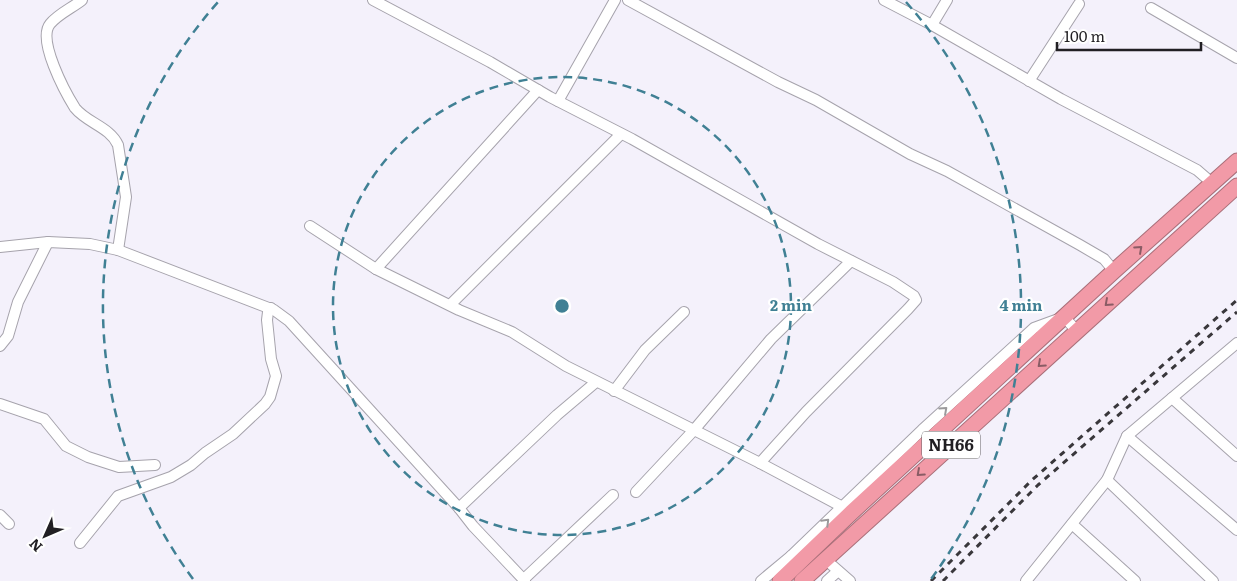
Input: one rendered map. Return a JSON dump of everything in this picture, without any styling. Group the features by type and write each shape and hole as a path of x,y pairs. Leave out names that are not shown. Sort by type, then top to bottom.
{"highway":[{"name":"NH66","path":"780,581 813,551 847,509 1064,318 1237,161"},
{"name":"NH66","path":"802,581 1237,186"}],"street":[{"path":"82,0 50,23 46,33 47,45 75,108 115,139 118,145 126,197 118,250"},
{"path":"373,0 622,134 903,288 914,296 916,300 898,321 806,412 760,463"},
{"path":"558,101 615,0"},
{"path":"628,0 778,82 816,100 910,154 947,171 1104,259 1114,271"},
{"path":"884,0 932,25 1061,99 1197,170 1212,183"},
{"path":"932,25 947,0"},
{"path":"1030,81 1079,4"},
{"path":"1151,8 1237,58"},
{"path":"376,268 538,90"},
{"path":"450,306 622,134"},
{"path":"310,226 376,268 450,306 512,332 566,366 596,382 760,463 847,509 762,581"},
{"path":"0,346 8,336 18,302 48,242"},
{"path":"0,247 48,242 90,244 118,250 271,308 289,321 524,580 613,495"},
{"path":"636,492 694,430 771,339 851,261"},
{"path":"80,543 118,496 171,477 191,465 233,434 266,404 276,376 271,359 266,320 271,308"},
{"path":"614,391 645,350 684,312"},
{"path":"1064,318 1077,332"},
{"path":"1026,581 1108,480 1127,436 1237,343"},
{"path":"459,508 557,415 596,382"},
{"path":"1172,398 1237,456"},
{"path":"0,404 44,419 66,446 88,457 119,467 155,465"},
{"path":"1127,436 1237,530"},
{"path":"1108,480 1213,581"},
{"path":"0,515 10,524"},
{"path":"1072,524 1135,581"},
{"path":"791,556 813,551"},
{"path":"826,560 850,581"},
{"path":"827,581 838,571"}],"railway":[{"path":"931,581 1032,480 1237,300"},
{"path":"943,581 1038,485 1237,312"}]}
